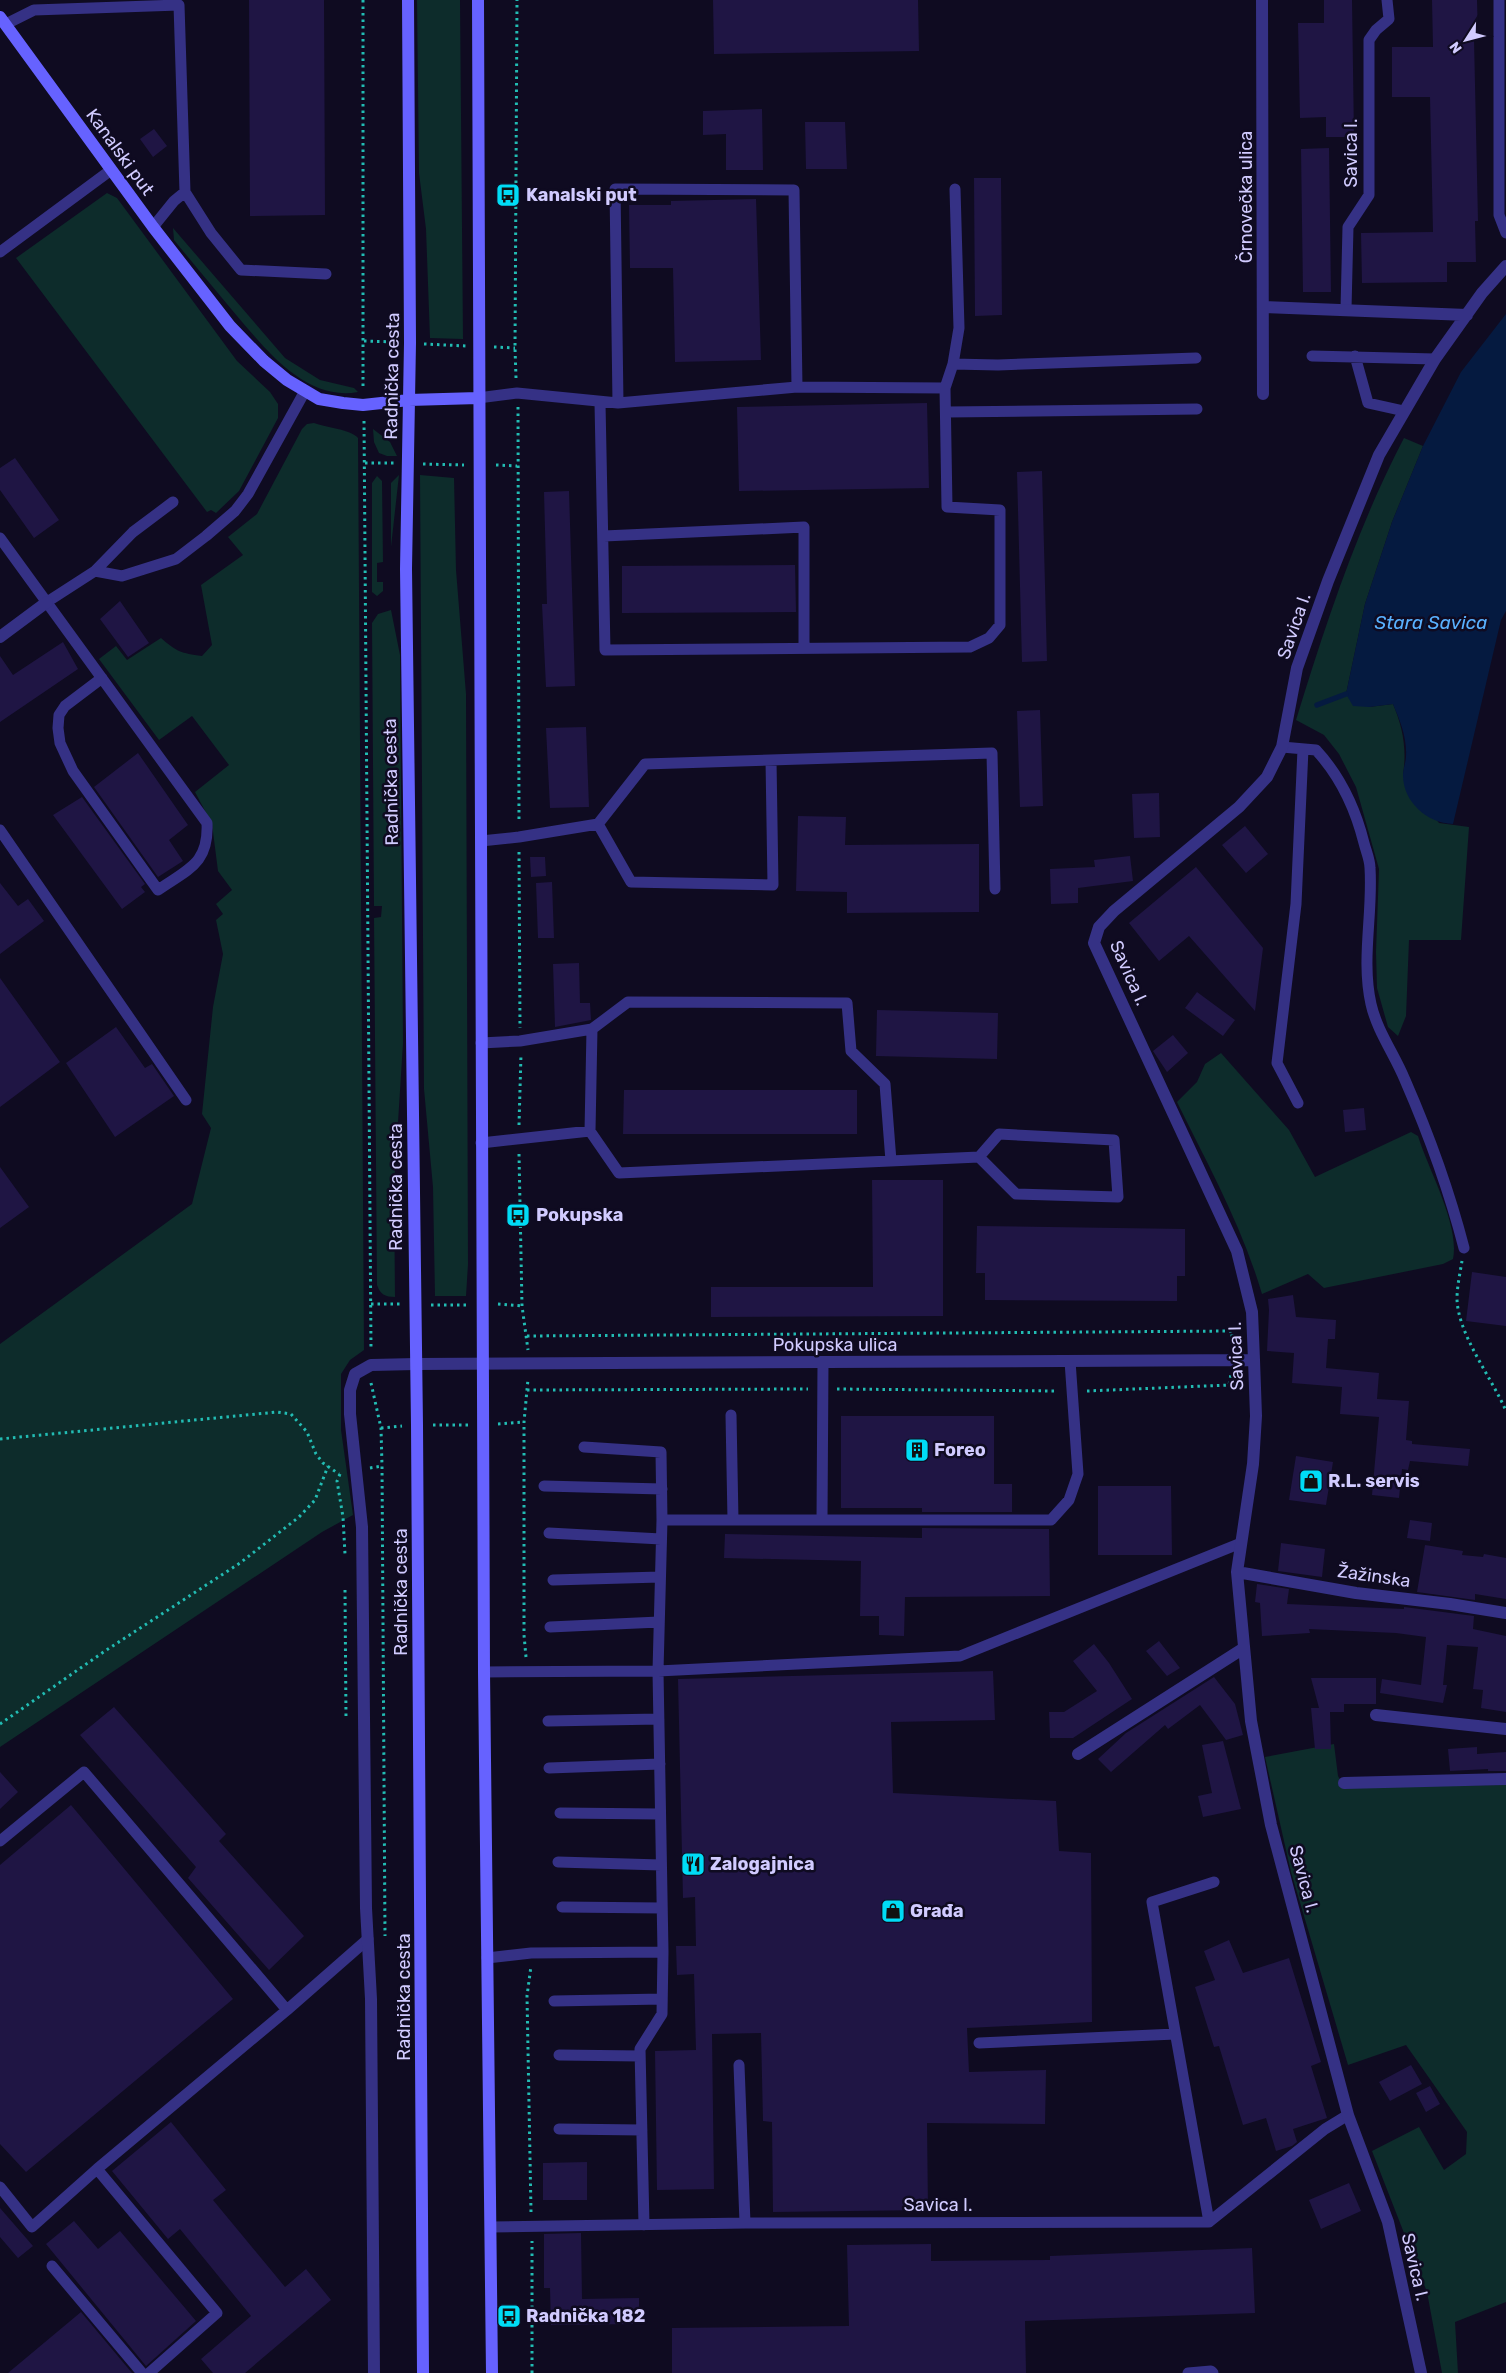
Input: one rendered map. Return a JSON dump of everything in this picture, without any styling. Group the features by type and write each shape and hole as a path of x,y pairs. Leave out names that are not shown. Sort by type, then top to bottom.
{"main road":[{"name":"Radnička cesta","path":"408,0 410,400 406,569 416,1364 423,2373"},
{"path":"478,0 484,1672 492,2373"},
{"name":"Kanalski put","path":"3,20 153,227 230,326 264,361 287,380 319,399 363,405 410,400 478,398"}],"street":[{"name":"Črnovečka ulica","path":"1262,0 1263,394"},
{"name":"Savica I.","path":"1421,2373 1388,2222 1348,2115 1271,1825 1251,1721 1237,1572 1253,1464 1256,1416 1252,1312 1238,1251 1094,943 1099,927 1114,911 1239,806 1267,777 1282,747 1297,668 1328,580 1379,455 1435,359 1482,293 1506,266"},
{"path":"1264,306 1467,315"},
{"path":"0,637 47,602"},
{"name":"Pokupska ulica","path":"374,2373 371,1999 368,1939 362,1527 352,1442 350,1390 355,1374 364,1367 416,1364 1254,1360"},
{"name":"Žažinska","path":"1237,1572 1356,1593 1450,1604 1506,1613"},
{"path":"1078,1754 1244,1648"},
{"path":"1376,1715 1506,1729"},
{"path":"1344,1783 1506,1780"}],"lane":[{"name":"Savica I.","path":"1346,309 1348,227 1369,195 1369,40 1376,30 1389,19 1387,0"},
{"path":"1500,0 1499,215 1506,233"},
{"path":"3,20 34,10 179,5 185,192 211,233 241,270 326,274"},
{"path":"0,252 111,170"},
{"path":"600,403 605,650 970,647 990,638 1000,625 1000,510 947,507 947,412 945,388 953,364 959,328 955,189"},
{"path":"618,403 615,190 794,190 797,387"},
{"path":"153,227 174,201 185,192"},
{"path":"1312,356 1435,359"},
{"path":"1355,356 1368,403 1404,411"},
{"path":"953,364 998,365 1196,358"},
{"path":"478,398 517,393 600,403 618,403 797,387 945,388"},
{"path":"95,570 122,576 176,559 206,536 235,511 248,494 305,391"},
{"path":"947,412 1197,409"},
{"path":"47,602 95,570 133,532 173,502"},
{"path":"604,536 804,527 804,647"},
{"path":"0,538 47,602 207,823 208,841 197,863 158,890 73,771 60,743 59,715 65,706 102,678"},
{"path":"1282,747 1316,750 1328,763 1344,788 1359,825 1370,867 1366,934 1371,1004 1377,1022 1397,1062 1439,1163 1464,1248"},
{"path":"1298,1103 1278,1062 1296,904 1303,749"},
{"path":"481,840 519,837 598,824 645,764 992,753 995,889"},
{"path":"598,824 631,882 772,885 771,760"},
{"path":"0,830 186,1100"},
{"path":"481,1043 520,1041 592,1029 628,1002 847,1003 851,1051 885,1084 891,1161"},
{"path":"592,1029 590,1130 619,1173 979,1157 999,1134 1114,1140 1118,1197 1016,1194 979,1157"},
{"path":"481,1143 590,1130"},
{"path":"662,1520 1051,1520 1069,1500 1078,1474 1070,1361"},
{"path":"822,1362 822,1520"},
{"path":"731,1416 733,1520"},
{"path":"584,1447 661,1452 662,1520 658,1671 663,1952 662,2014 640,2049 644,2225"},
{"path":"544,1486 662,1489"},
{"path":"549,1533 661,1539"},
{"path":"484,1672 658,1671 960,1656 1241,1543"},
{"path":"553,1580 660,1577"},
{"path":"550,1627 659,1622"},
{"path":"548,1721 659,1719"},
{"path":"549,1768 660,1764"},
{"path":"0,1841 84,1772 287,2010"},
{"path":"560,1813 660,1814"},
{"path":"558,1862 661,1865"},
{"path":"1214,1882 1152,1902 1209,2222 1325,2129 1348,2115"},
{"path":"562,1908 662,1908"},
{"path":"0,2187 32,2227 97,2169 287,2010 368,1939"},
{"path":"487,1958 531,1953 663,1952"},
{"path":"554,2001 662,1999"},
{"path":"978,2043 1175,2034"},
{"path":"559,2054 640,2056"},
{"path":"739,2065 746,2223"},
{"path":"559,2129 642,2130"},
{"path":"97,2169 217,2313 149,2373"},
{"name":"Savica I.","path":"491,2227 746,2223 1209,2222"},
{"path":"52,2266 142,2373"},
{"path":"1188,2373 1211,2371 1213,2373"}],"path":[{"path":"363,0 364,390"},
{"path":"516,377 518,0"},
{"path":"364,341 384,342"},
{"path":"426,344 459,345"},
{"path":"496,347 515,348"},
{"path":"519,417 517,466 520,1139 522,1306 528,1346"},
{"path":"364,425 371,1347"},
{"path":"364,463 399,463"},
{"path":"420,464 452,464"},
{"path":"496,465 517,466"},
{"path":"1464,1248 1457,1300 1467,1339 1493,1383 1506,1411"},
{"path":"370,1304 394,1304"},
{"path":"500,1304 522,1306"},
{"path":"432,1305 466,1305"},
{"path":"527,1336 1232,1331 1233,1360 1229,1385 1072,1391 823,1388 527,1390"},
{"path":"528,1380 524,1422 524,1635 528,1673"},
{"path":"370,1383 381,1428 385,1945"},
{"path":"0,1438 277,1412 291,1414 307,1432 316,1454 339,1474"},
{"path":"501,1424 524,1422"},
{"path":"381,1428 408,1425"},
{"path":"428,1425 463,1426"},
{"path":"0,1724 105,1650 240,1563 299,1517 315,1500 328,1466"},
{"path":"531,1953 527,1996 532,2226 532,2373"}],"green space":[{"path":"417,0 460,0 463,339 430,338 426,229 419,173"},
{"path":"107,193 117,198 237,361 270,392 278,404 278,418 239,491 216,513 211,510 207,512 16,258"},
{"path":"173,228 285,358 320,380 354,388 358,392 338,393 320,388 303,380 286,368 257,339 178,245 174,240"},
{"path":"314,423 344,431 358,438 364,1350 350,1360 341,1374 341,1430 353,1515 322,1532 0,1747 0,1344 192,1204 211,1128 202,1114 213,1007 223,954 216,920 223,914 216,904 232,890 218,871 212,824 195,792 229,765 192,716 159,740 99,659 116,646 127,660 161,638 180,651 202,656 212,645 201,585 243,555 228,537 257,514 302,429 307,424"},
{"path":"373,429 390,442 397,456 387,456 379,453 374,442"},
{"path":"1404,438 1423,446 1392,522 1365,604 1346,694 1369,707 1393,704 1403,739 1405,756 1403,775 1439,823 1469,827 1461,940 1409,940 1406,1016 1398,1036 1388,1027 1377,988 1376,952 1379,869 1356,787 1339,754 1324,735 1296,720 1331,612 1357,541"},
{"path":"399,475 391,547 391,483"},
{"path":"420,475 454,478 456,570 466,694 468,1264 466,1296 435,1296 433,1187 424,1089"},
{"path":"377,476 382,481 383,562 377,563 377,582 383,582 383,591 377,596 372,592 372,483"},
{"path":"391,610 400,655 403,1043 394,1186 395,1297 383,1294 377,1285 374,918 381,917 382,906 374,906 372,623 378,614"},
{"path":"1221,1053 1289,1130 1315,1177 1411,1132 1418,1136 1448,1214 1454,1245 1453,1259 1443,1264 1324,1288 1308,1274 1262,1294 1245,1244 1177,1102 1197,1082 1205,1064"},
{"path":"1334,1744 1338,1776 1344,1787 1506,1785 1506,2302 1455,2322 1458,2373 1442,2373 1427,2292 1372,2151 1419,2127 1444,2170 1466,2154 1467,2132 1406,2045 1348,2065 1291,1872 1265,1757"}],"water":[{"name":"Stara Savica","path":"1506,314 1506,611 1501,620 1453,824 1443,823 1434,820 1418,809 1407,794 1403,775 1406,758 1405,742 1393,704 1369,707 1353,706 1346,694 1365,604 1392,522 1423,446 1461,372"}],"building":[{"path":"249,0 324,0 325,215 250,216"},
{"path":"713,0 918,0 919,51 714,54"},
{"path":"1324,0 1352,0 1354,137 1326,137 1326,117 1300,118 1298,23 1324,23"},
{"path":"1432,0 1477,0 1478,38 1474,39 1478,221 1475,221 1476,262 1447,262 1447,282 1362,283 1361,233 1433,232 1430,97 1392,97 1392,47 1433,47"},
{"path":"762,109 763,170 726,170 726,134 703,135 703,111"},
{"path":"805,122 845,122 847,169 806,169"},
{"path":"154,129 167,146 153,157 140,139"},
{"path":"1329,148 1331,292 1303,292 1301,149"},
{"path":"974,178 1001,178 1002,315 975,316"},
{"path":"756,199 761,360 675,362 673,268 630,268 629,205 671,205 671,201"},
{"path":"927,403 929,488 739,491 737,407"},
{"path":"15,458 59,520 34,538 0,490 0,468"},
{"path":"1042,471 1047,661 1022,662 1017,472"},
{"path":"569,491 575,686 546,687 542,604 547,604 544,492"},
{"path":"795,565 796,612 622,613 622,566"},
{"path":"120,601 149,643 128,657 100,619"},
{"path":"63,642 78,669 0,722 0,656 13,675"},
{"path":"1040,710 1043,806 1020,807 1017,711"},
{"path":"586,727 589,807 550,808 546,728"},
{"path":"138,753 188,825 169,840 183,861 158,877 94,787"},
{"path":"1159,793 1160,837 1134,838 1132,794"},
{"path":"82,797 145,884 141,887 145,892 122,909 53,815"},
{"path":"798,816 846,817 845,845 979,844 979,912 847,913 847,892 796,891"},
{"path":"1245,826 1268,854 1246,873 1222,845"},
{"path":"1130,856 1133,881 1078,888 1078,903 1051,904 1050,869 1095,867 1094,860"},
{"path":"530,857 545,857 546,876 531,877"},
{"path":"1196,867 1263,948 1255,1011 1189,936 1159,961 1129,923"},
{"path":"552,882 554,938 538,938 536,883"},
{"path":"0,883 18,906 28,899 44,921 0,954"},
{"path":"579,963 580,1003 590,1003 591,1020 555,1027 553,964"},
{"path":"0,978 60,1062 0,1107"},
{"path":"1197,992 1235,1020 1223,1036 1185,1008"},
{"path":"877,1010 998,1013 997,1059 876,1056"},
{"path":"116,1027 145,1068 152,1064 174,1096 115,1137 66,1063"},
{"path":"1173,1035 1188,1053 1167,1072 1153,1051"},
{"path":"624,1090 857,1090 857,1134 623,1134"},
{"path":"1364,1108 1366,1130 1345,1132 1343,1110"},
{"path":"0,1167 29,1207 0,1228"},
{"path":"872,1180 943,1180 943,1316 711,1317 711,1287 873,1287"},
{"path":"977,1226 1185,1229 1185,1276 1177,1276 1177,1301 985,1300 985,1273 976,1273"},
{"path":"1472,1272 1506,1277 1506,1326 1466,1321"},
{"path":"1293,1295 1296,1317 1336,1320 1335,1339 1328,1339 1326,1368 1379,1373 1377,1399 1409,1401 1406,1440 1412,1441 1412,1444 1470,1449 1468,1466 1410,1461 1408,1470 1402,1469 1399,1498 1372,1495 1379,1417 1340,1414 1342,1387 1292,1383 1294,1353 1267,1351 1268,1299"},
{"name":"Foreo","path":"841,1416 994,1416 994,1484 1012,1484 1012,1512 922,1512 922,1508 841,1508"},
{"name":"R.L. servis","path":"1296,1456 1333,1462 1326,1505 1289,1500"},
{"path":"1098,1486 1171,1486 1172,1555 1098,1555"},
{"path":"1410,1520 1432,1523 1430,1541 1407,1538"},
{"path":"922,1528 1049,1529 1050,1596 905,1597 904,1636 879,1635 879,1616 860,1616 861,1561 724,1558 725,1534 922,1538"},
{"path":"1281,1543 1325,1549 1322,1577 1278,1571"},
{"path":"1425,1545 1463,1551 1462,1555 1483,1557 1484,1554 1506,1558 1506,1599 1475,1594 1475,1600 1417,1592"},
{"path":"1257,1584 1289,1589 1287,1604 1404,1609 1404,1607 1474,1616 1473,1629 1506,1636 1506,1712 1481,1708 1483,1690 1473,1689 1478,1647 1447,1645 1443,1685 1447,1685 1443,1703 1380,1693 1382,1679 1421,1685 1426,1637 1396,1633 1309,1629 1310,1633 1262,1636 1260,1603 1255,1602"},
{"path":"1159,1641 1180,1668 1167,1676 1146,1651"},
{"path":"1094,1644 1109,1663 1132,1699 1073,1738 1050,1738 1049,1712 1064,1712 1097,1691 1073,1661"},
{"name":"Građa","path":"993,1671 995,1720 891,1722 893,1793 1056,1801 1059,1851 1091,1853 1092,2022 967,2028 969,2072 1046,2070 1045,2124 927,2123 928,2210 773,2212 772,2122 763,2121 761,2033 712,2034 714,2189 657,2190 655,2051 696,2050 694,1974 677,1975 676,1946 696,1946 695,1897 683,1898 678,1679"},
{"path":"1214,1677 1235,1704 1243,1735 1226,1740 1200,1705 1168,1729 1165,1725 1111,1772 1098,1759 1126,1733"},
{"path":"1311,1678 1376,1678 1376,1704 1344,1704 1344,1712 1330,1712 1331,1749 1315,1749 1311,1708 1319,1708"},
{"path":"114,1707 226,1834 219,1841 304,1936 269,1970 188,1878 196,1867 80,1735"},
{"path":"1223,1741 1241,1809 1203,1817 1198,1796 1212,1793 1202,1745"},
{"path":"1477,1747 1477,1754 1506,1752 1506,1771 1488,1771 1488,1769 1450,1771 1448,1749"},
{"path":"0,1772 18,1792 0,1809"},
{"path":"71,1805 233,1999 26,2172 0,2144 0,1865"},
{"path":"1229,1940 1243,1973 1289,1958 1321,2062 1311,2066 1327,2118 1293,2129 1297,2142 1292,2146 1276,2151 1266,2118 1243,2125 1219,2046 1214,2047 1195,1987 1215,1980 1204,1951"},
{"path":"1411,2065 1422,2084 1390,2101 1379,2082"},
{"path":"1430,2086 1440,2104 1426,2112 1416,2093"},
{"path":"171,2122 226,2190 213,2200 285,2287 306,2269 331,2300 245,2373 213,2373 201,2359 251,2316 180,2229 168,2239 112,2171"},
{"path":"587,2162 587,2200 543,2200 543,2163"},
{"path":"1349,2183 1361,2211 1321,2229 1309,2200"},
{"path":"0,2208 33,2246 18,2258 0,2237"},
{"path":"74,2221 98,2249 120,2231 196,2321 146,2366 46,2244"},
{"path":"581,2233 582,2299 639,2298 639,2324 551,2325 550,2288 544,2288 544,2234"},
{"path":"931,2244 931,2261 1050,2260 1050,2256 1252,2248 1255,2313 1025,2321 1026,2373 672,2373 672,2328 849,2326 847,2245"},
{"path":"81,2312 132,2373 8,2373"}],"waterway":[{"path":"1317,705 1346,694"}],"place":[{"name":"Kanalski put","path":"508,195"},
{"name":"Pokupska","path":"518,1215"},
{"name":"Foreo","path":"917,1450"},
{"name":"R.L. servis","path":"1311,1481"},
{"name":"Zalogajnica","path":"693,1864"},
{"name":"Građa","path":"893,1911"},
{"name":"Radnička 182","path":"509,2316"}]}
